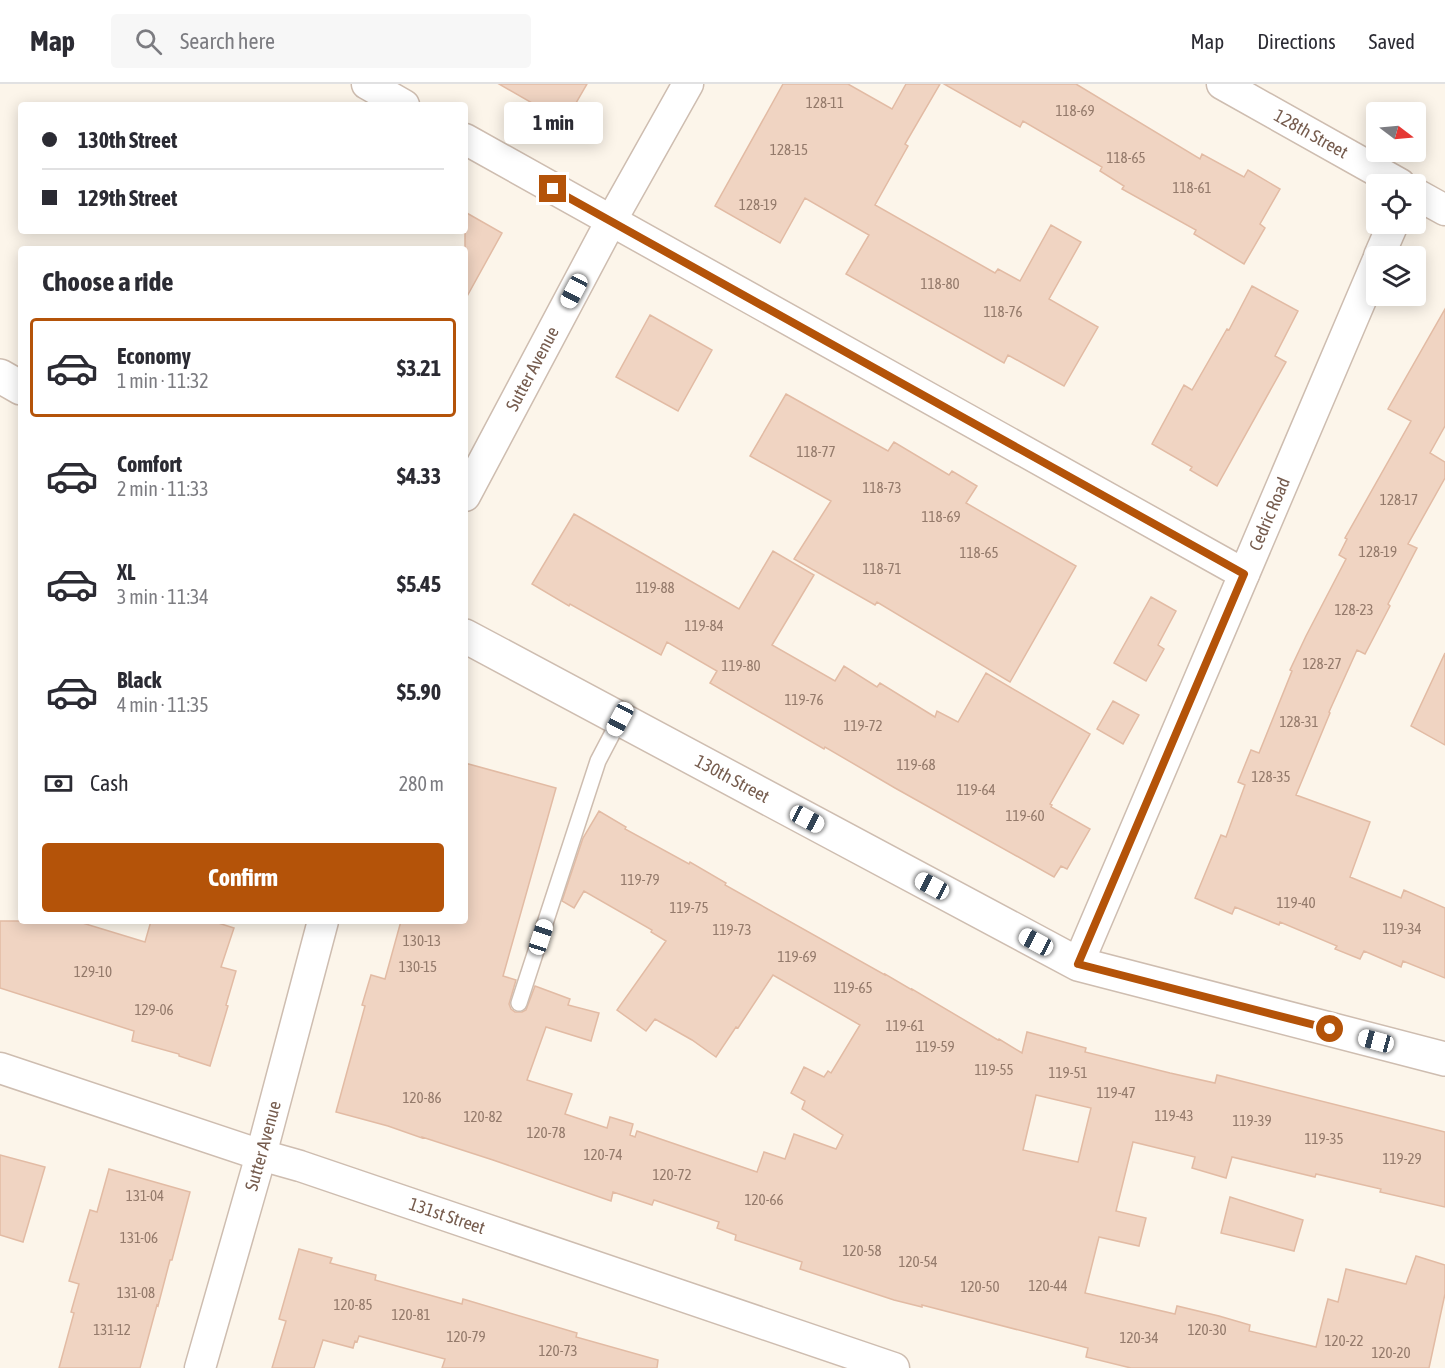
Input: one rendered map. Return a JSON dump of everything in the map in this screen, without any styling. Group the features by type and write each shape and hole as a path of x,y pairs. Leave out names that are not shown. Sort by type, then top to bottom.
{"street":[{"path":"367,84 399,102"},
{"name":"Sutter Avenue","path":"468,490 611,221 688,84"},
{"name":"128th Street","path":"1222,84 1382,174"},
{"path":"468,141 1244,574"},
{"path":"1426,200 1445,210"},
{"name":"Cedric Road","path":"1078,964 1366,288"},
{"path":"0,376 18,386"},
{"name":"130th Street","path":"468,638 1078,964 1445,1059"},
{"name":"Sutter Avenue","path":"200,1368 261,1155 322,924"},
{"name":"131st Street","path":"0,1068 300,1166 894,1368"}],"lane":[{"path":"519,1003 598,761 620,719"}],"building":[{"path":"499,84 587,84 565,122"},
{"path":"783,84 848,84 892,109 906,84 940,84 905,144 908,146 875,205 995,273 998,269 1020,281 1051,225 1081,242 1049,299 1098,327 1064,386 1008,355 1004,363 846,274 869,235 805,198 780,243 715,206"},
{"path":"944,84 1076,84 1200,159 1202,154 1244,177 1248,170 1280,189 1260,224 1265,228 1244,264 1194,234 1196,230 1122,189 1124,186 1100,171 1102,167 1023,121 1020,127"},
{"path":"468,214 502,233 468,295 468,246 465,246 465,234 468,234"},
{"path":"1252,286 1298,311 1275,356 1286,362 1217,486 1190,470 1192,467 1152,444 1184,385 1192,390 1227,329 1229,330"},
{"path":"1445,309 1445,426 1430,453 1445,462 1445,478 1408,544 1417,548 1388,604 1390,606 1365,654 1357,650 1296,795 1370,822 1350,877 1401,898 1404,890 1445,908 1445,978 1403,961 1401,967 1364,951 1360,959 1335,949 1337,946 1280,922 1279,925 1235,907 1232,914 1195,898 1221,835 1226,837 1245,785 1238,782 1251,750 1259,753 1292,671 1290,670 1346,559 1339,555 1347,539 1345,538 1411,421 1388,409"},
{"path":"650,315 712,350 678,411 616,377"},
{"path":"786,394 888,451 894,442 949,475 952,471 977,486 966,503 1076,566 1010,682 877,602 875,605 794,559 831,501 750,456"},
{"path":"574,514 739,609 773,551 814,575 772,645 835,681 844,666 877,687 880,683 935,717 937,711 958,722 986,673 1090,734 1050,804 1051,807 1090,829 1067,869 1061,866 1054,877 710,683 717,671 667,642 661,655 532,584"},
{"path":"1151,597 1176,611 1158,645 1164,649 1146,681 1114,663"},
{"path":"1445,653 1445,745 1411,726"},
{"path":"1113,701 1139,715 1123,744 1097,729"},
{"path":"468,764 556,788 503,976 516,980 509,1004 515,1012 526,1010 535,986 570,999 568,1005 599,1013 591,1041 546,1027 527,1080 572,1094 565,1114 607,1128 610,1117 633,1124 630,1135 635,1137 637,1131 757,1172 764,1152 785,1159 794,1134 836,1149 843,1135 802,1109 805,1101 791,1093 804,1067 824,1077 828,1071 831,1073 860,1025 773,975 716,1057 655,1019 646,1031 617,1010 666,941 651,932 652,930 584,891 574,908 562,901 583,838 599,811 626,827 625,829 689,864 690,862 726,883 725,885 1022,1053 1027,1032 1086,1048 1085,1052 1170,1073 1215,1083 1217,1075 1445,1132 1445,1207 1380,1192 1381,1189 1316,1174 1315,1177 1232,1157 1226,1178 1192,1168 1195,1157 1133,1142 1116,1211 1146,1218 1139,1246 1099,1237 1085,1293 1175,1314 1177,1306 1250,1325 1249,1331 1316,1347 1328,1299 1338,1302 1346,1269 1406,1284 1416,1256 1445,1265 1445,1294 1429,1368 1131,1368 1086,1357 1088,1348 922,1305 922,1307 894,1300 800,1269 802,1262 735,1240 736,1235 717,1228 719,1222 654,1200 652,1205 613,1192 611,1201 422,1137 336,1112 365,1006 362,1005 371,975 385,979 400,924 468,924","holes":["1036,1095 1091,1108 1078,1162 1023,1150"]},
{"path":"0,921 18,921 18,924 86,924 145,942 150,924 221,924 234,928 221,967 236,971 210,1066 179,1056 179,1054 132,1041 134,1031 0,988"},
{"path":"0,1155 45,1167 23,1242 0,1235"},
{"path":"109,1169 190,1192 140,1368 59,1368 74,1313 71,1312 79,1284 69,1281 90,1210 97,1212"},
{"path":"1230,1197 1303,1220 1294,1251 1221,1233"},
{"path":"299,1249 332,1258 330,1263 376,1275 375,1280 462,1304 463,1299 577,1333 576,1337 658,1360 657,1368 442,1368 445,1359 359,1336 353,1348 323,1340 314,1368 272,1368 286,1321 279,1319"}],"route":[{"path":"553,189 1244,574 1078,964 1330,1029"}]}
